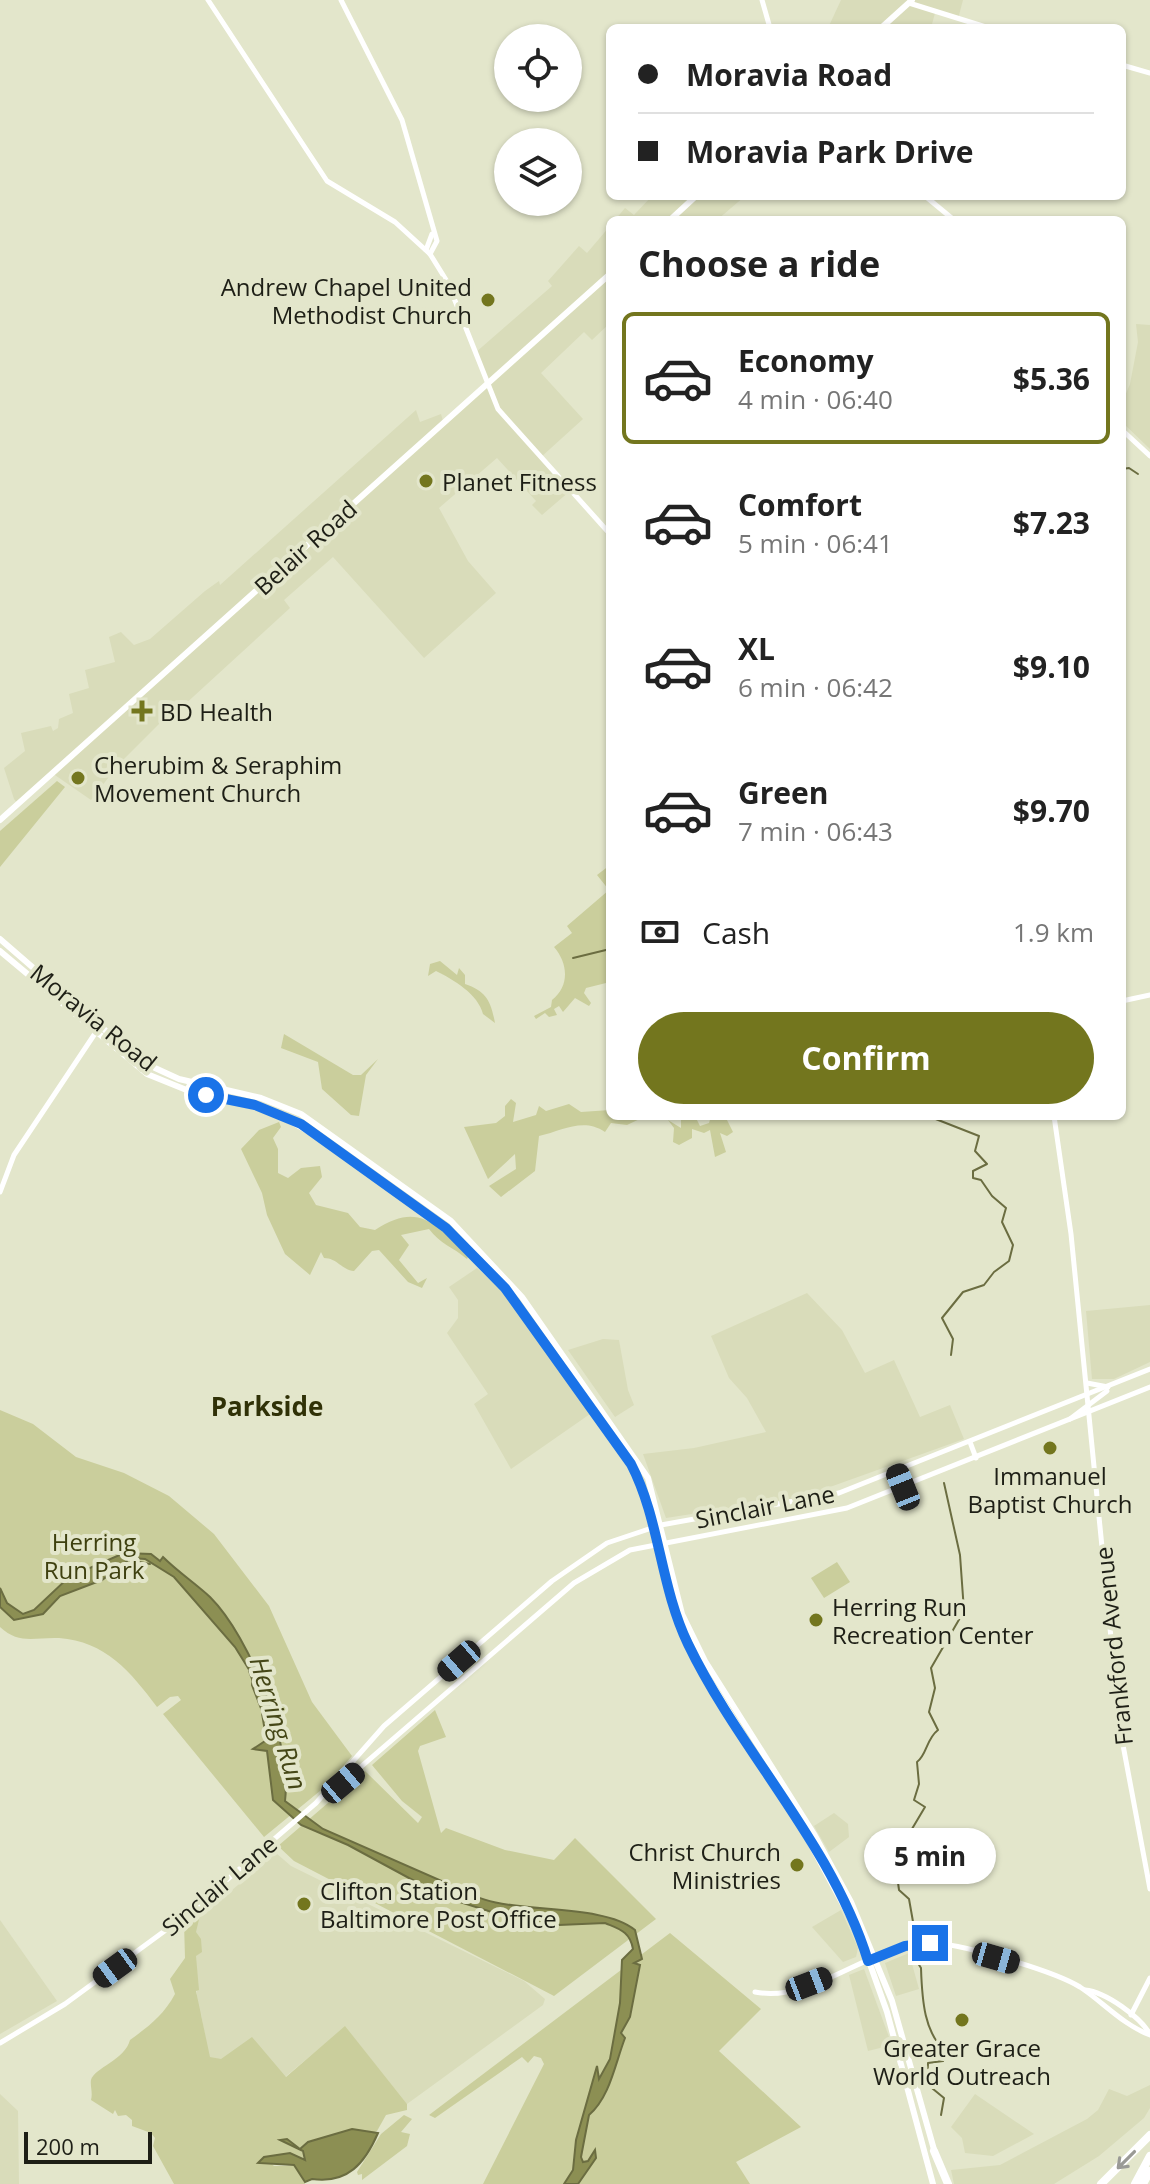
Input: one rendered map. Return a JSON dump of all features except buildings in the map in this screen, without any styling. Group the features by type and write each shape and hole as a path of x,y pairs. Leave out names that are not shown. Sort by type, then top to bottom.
{"highway":[{"path":"1101,2184 1150,2135"},
{"path":"934,2151 946,2184"},
{"path":"1135,2184 1150,2156"},
{"path":"1147,2183 1150,2171"}],"main road":[{"path":"885,24 910,1"},
{"path":"674,216 692,200"},
{"name":"Belair Road","path":"0,820 606,278"},
{"name":"Moravia Road","path":"0,939 137,1057 169,1075 261,1098 301,1114 451,1221 522,1297 628,1445 648,1478 661,1525 661,1542"},
{"name":"Moravia Road","path":"0,951 132,1064 159,1080 189,1091 258,1106 301,1124 446,1228 505,1288 631,1464 661,1542 678,1602 698,1648 839,1878 900,2026 934,2151"},
{"name":"Moravia Road","path":"872,1959 933,2184"}],"street":[{"path":"208,0 332,186 395,222 428,252 448,283 502,415 606,530"},
{"path":"341,0 402,120 432,234 428,252"},
{"path":"762,0 769,24"},
{"path":"910,1 977,24"},
{"path":"1126,66 1150,73"},
{"path":"930,200 949,216"},
{"path":"1126,434 1150,456"},
{"path":"1126,1000 1150,995"},
{"path":"0,1192 12,1158 100,1026"},
{"name":"Frankford Avenue","path":"1055,1120 1087,1382 1120,1729 1150,1889"},
{"path":"1148,1370 1150,1377"},
{"name":"Sinclair Lane","path":"316,1803 384,1726 552,1581 607,1543 661,1525 813,1499 897,1472 1148,1370"},
{"path":"1087,1382 1112,1387"},
{"path":"1067,1422 1112,1387"},
{"name":"Sinclair Lane","path":"0,2043 65,2004 154,1940 368,1763 574,1583 630,1550 812,1517 903,1487 1150,1387"},
{"path":"970,1442 976,1458"},
{"path":"897,1472 903,1487"},
{"path":"755,1992 792,1991 905,1946 940,1943 1046,1973 1084,1990 1150,2034"},
{"path":"1131,2015 1150,1978"},
{"path":"1084,1990 1095,1991 1131,2015 1150,2034"}],"shaded area":[{"path":"841,0 963,0 958,19 935,13 932,24 830,24"},
{"path":"648,200 740,200 722,216 618,216 625,208 634,215"},
{"path":"606,231 606,327 592,340 584,332 541,373 583,419 540,458 570,491 542,515 532,505 536,501 497,458 439,508 468,561 496,593 424,658 333,557 284,600 290,608 182,707 179,704 119,764 91,800 52,773 18,804 4,768 25,751 21,733 51,726 53,731 58,728 59,719 73,713 69,694 89,688 85,670 115,662 109,637 121,632 134,645 150,639 205,591 219,581 220,585 416,410 420,422 441,414 443,421 487,382 475,353 552,286 548,281 579,246 587,253"},
{"path":"1136,324 1150,325 1150,449 1126,426 1126,394 1138,342"},
{"path":"477,1268 501,1290 590,1414 511,1469 474,1404 488,1394 447,1333 458,1318 458,1300 449,1287"},
{"path":"807,1293 842,1330 865,1373 894,1360 920,1417 950,1405 964,1439 802,1497 666,1518 643,1454 694,1448 766,1432 747,1398 729,1378 711,1336"},
{"path":"1150,1305 1150,1362 1114,1379 1092,1379 1086,1311"},
{"path":"603,1339 619,1340 628,1390 634,1405 615,1417 568,1350"},
{"name":"Herring Run","path":"124,1553 151,1554 160,1561 163,1557 210,1597 240,1638 266,1693 275,1722 282,1751 285,1801 323,1829 462,1890 464,1887 476,1896 518,1906 596,1915 635,1930 642,1959 634,1963 640,1965 630,2017 621,2033 625,2038 607,2090 589,2115 581,2157 583,2162 588,2161 595,2150 596,2158 578,2184 564,2184 573,2170 576,2140 597,2066 599,2079 610,2059 620,2003 622,1960 633,1949 629,1938 605,1923 536,1926 444,1897 348,1845 301,1825 273,1800 267,1751 253,1749 265,1741 267,1724 252,1685 253,1676 235,1647 174,1577 145,1559 131,1558 102,1580 60,1596 43,1614 14,1620 0,1607 0,1588 7,1603 23,1614 34,1610 69,1577"},
{"path":"834,1813 848,1824 849,1837 829,1852 814,1826"},
{"path":"276,1853 291,1866 524,1981 545,1999 543,2005 407,2104 345,2027 285,2077 209,2057 201,2014 198,2013 193,1923"},
{"path":"841,1910 858,1948 856,1957 843,1962 812,1927"},
{"path":"0,1920 57,2001 0,2034"},
{"path":"909,1953 919,1989 896,1996 885,1963"},
{"path":"864,1969 892,2045 868,2051 849,1975"},
{"path":"1150,2085 1150,2108 1144,2118 1099,2156 1054,2184 954,2184 951,2170 1000,2165 1087,2119 1098,2110 1109,2089 1127,2096"},
{"path":"0,2094 18,2111 19,2184 0,2184"},
{"path":"975,2094 1034,2134 993,2156 965,2153 962,2138 951,2127"},
{"path":"352,2129 378,2133 361,2162 345,2175 305,2182 294,2165 258,2163 264,2157 290,2153 305,2160 303,2151 280,2140 287,2139 300,2149 308,2142"}],"green space":[{"path":"57,781 65,787 0,867 0,831"},
{"path":"606,868 606,886 597,875"},
{"path":"606,893 606,983 586,988 584,993 591,1003 589,1006 575,998 563,1012 559,1006 554,1009 557,1015 549,1017 545,1013 536,1019 534,1016 551,1007 552,1000 562,988 564,967 554,947 572,933 567,926"},
{"path":"440,961 457,975 459,968 465,975 465,984 483,994 492,1009 495,1023 483,1014 471,994 457,983 436,971 428,976 430,964"},
{"path":"284,1034 353,1075 361,1075 378,1059 366,1075 359,1116 351,1115 322,1089 318,1062 281,1048"},
{"path":"511,1099 516,1103 513,1122 536,1115 539,1106 546,1111 569,1104 581,1112 606,1110 606,1120 638,1120 627,1125 611,1123 605,1132 581,1125 539,1136 535,1171 501,1197 489,1186 516,1169 515,1154 488,1179 464,1127 496,1123 505,1116 505,1106"},
{"path":"668,1120 681,1128 681,1120 697,1120 700,1126 710,1120 727,1120 733,1132 727,1136 720,1133 726,1152 715,1157 710,1130 704,1133 692,1129 692,1138 679,1145 673,1142 674,1128"},
{"path":"279,1122 281,1127 273,1138 278,1149 278,1173 288,1178 301,1168 320,1166 322,1177 309,1193 316,1205 348,1213 360,1227 375,1230 404,1217 426,1220 469,1255 467,1259 429,1229 401,1235 409,1245 399,1260 418,1283 427,1278 422,1288 408,1282 379,1250 372,1251 354,1271 324,1258 321,1252 310,1275 285,1254 241,1149 259,1130"},
{"name":"Herring Run Park","path":"0,1410 33,1424 76,1457 124,1473 169,1496 214,1534 269,1606 312,1702 352,1756 326,1786 264,1837 163,1714 181,1700 178,1696 170,1697 157,1707 116,1660 90,1645 59,1638 21,1638 0,1627"},
{"path":"837,1562 850,1582 824,1598 811,1578"},
{"path":"435,1710 446,1737 420,1746 418,1751 441,1833 446,1828 505,1850 554,1860 575,1838 656,1919 554,1996 294,1861 278,1846 365,1771 418,1823 422,1817 402,1801 372,1765"},
{"path":"201,1911 196,1932 201,1939 202,1952 196,1956 199,1990 196,1991 210,2057 221,2059 252,2037 286,2077 345,2026 407,2104 407,2110 386,2115 377,2131 370,2134 352,2129 308,2142 300,2149 286,2141 304,2153 305,2161 289,2153 264,2157 274,2166 296,2166 305,2184 174,2184 153,2146 155,2138 151,2133 132,2126 132,2120 126,2115 118,2116 115,2110 113,2114 91,2100 93,2076 122,2053 130,2040 160,2015 175,1994 170,1979 185,1958 184,1923"},
{"path":"670,1933 761,2009 719,2051 801,2127 736,2162 750,2184 483,2184 544,2064 541,2058 534,2056 528,2063 522,2057 435,2118 429,2115"},
{"path":"404,2115 412,2119 401,2132 410,2134 407,2146 362,2180 362,2174 358,2175 357,2172 381,2134"}],"waterway":[{"path":"1126,468 1138,474"},
{"path":"573,958 606,950"},
{"path":"938,1120 979,1136 975,1151 987,1164 973,1171 973,1178 981,1180 992,1196 1006,1208 1002,1222 1013,1245 1009,1261 994,1272 984,1285 963,1292 942,1318 953,1339 951,1355"},
{"path":"915,1933 909,1899 899,1890 897,1875 911,1867 906,1839 925,1807 914,1800 919,1784 917,1762 938,1730 929,1712 935,1688 931,1668 964,1611 960,1555 944,1483"},
{"name":"Herring Run","path":"129,1560 150,1564"},
{"name":"Herring Run","path":"249,1671 255,1687"},
{"name":"Herring Run","path":"262,1713 266,1738"},
{"path":"918,1949 916,1960 921,1968 929,2026 939,2045 947,2052 943,2061 928,2063 927,2084 944,2098 941,2115"}],"place":[{"name":"Andrew Chapel United Methodist Church","path":"488,300"},
{"name":"Planet Fitness","path":"426,481"},
{"name":"BD Health","path":"142,711"},
{"name":"Cherubim & Seraphim Movement Church","path":"78,778"},
{"name":"Immanuel Baptist Church","path":"1050,1448"},
{"name":"Herring Run Recreation Center","path":"816,1620"},
{"name":"Christ Church Ministries","path":"797,1865"},
{"name":"Clifton Station Baltimore Post Office","path":"304,1904"},
{"name":"Greater Grace World Outreach","path":"962,2020"}],"district":[{"name":"Parkside","path":"267,1406"}],"route":[{"path":"206,1095 252,1104 291,1119 315,1133 408,1197 446,1228 505,1288 631,1464 642,1487 669,1596 688,1645 715,1694 836,1887 860,1936 868,1961 905,1946 930,1943"}]}
